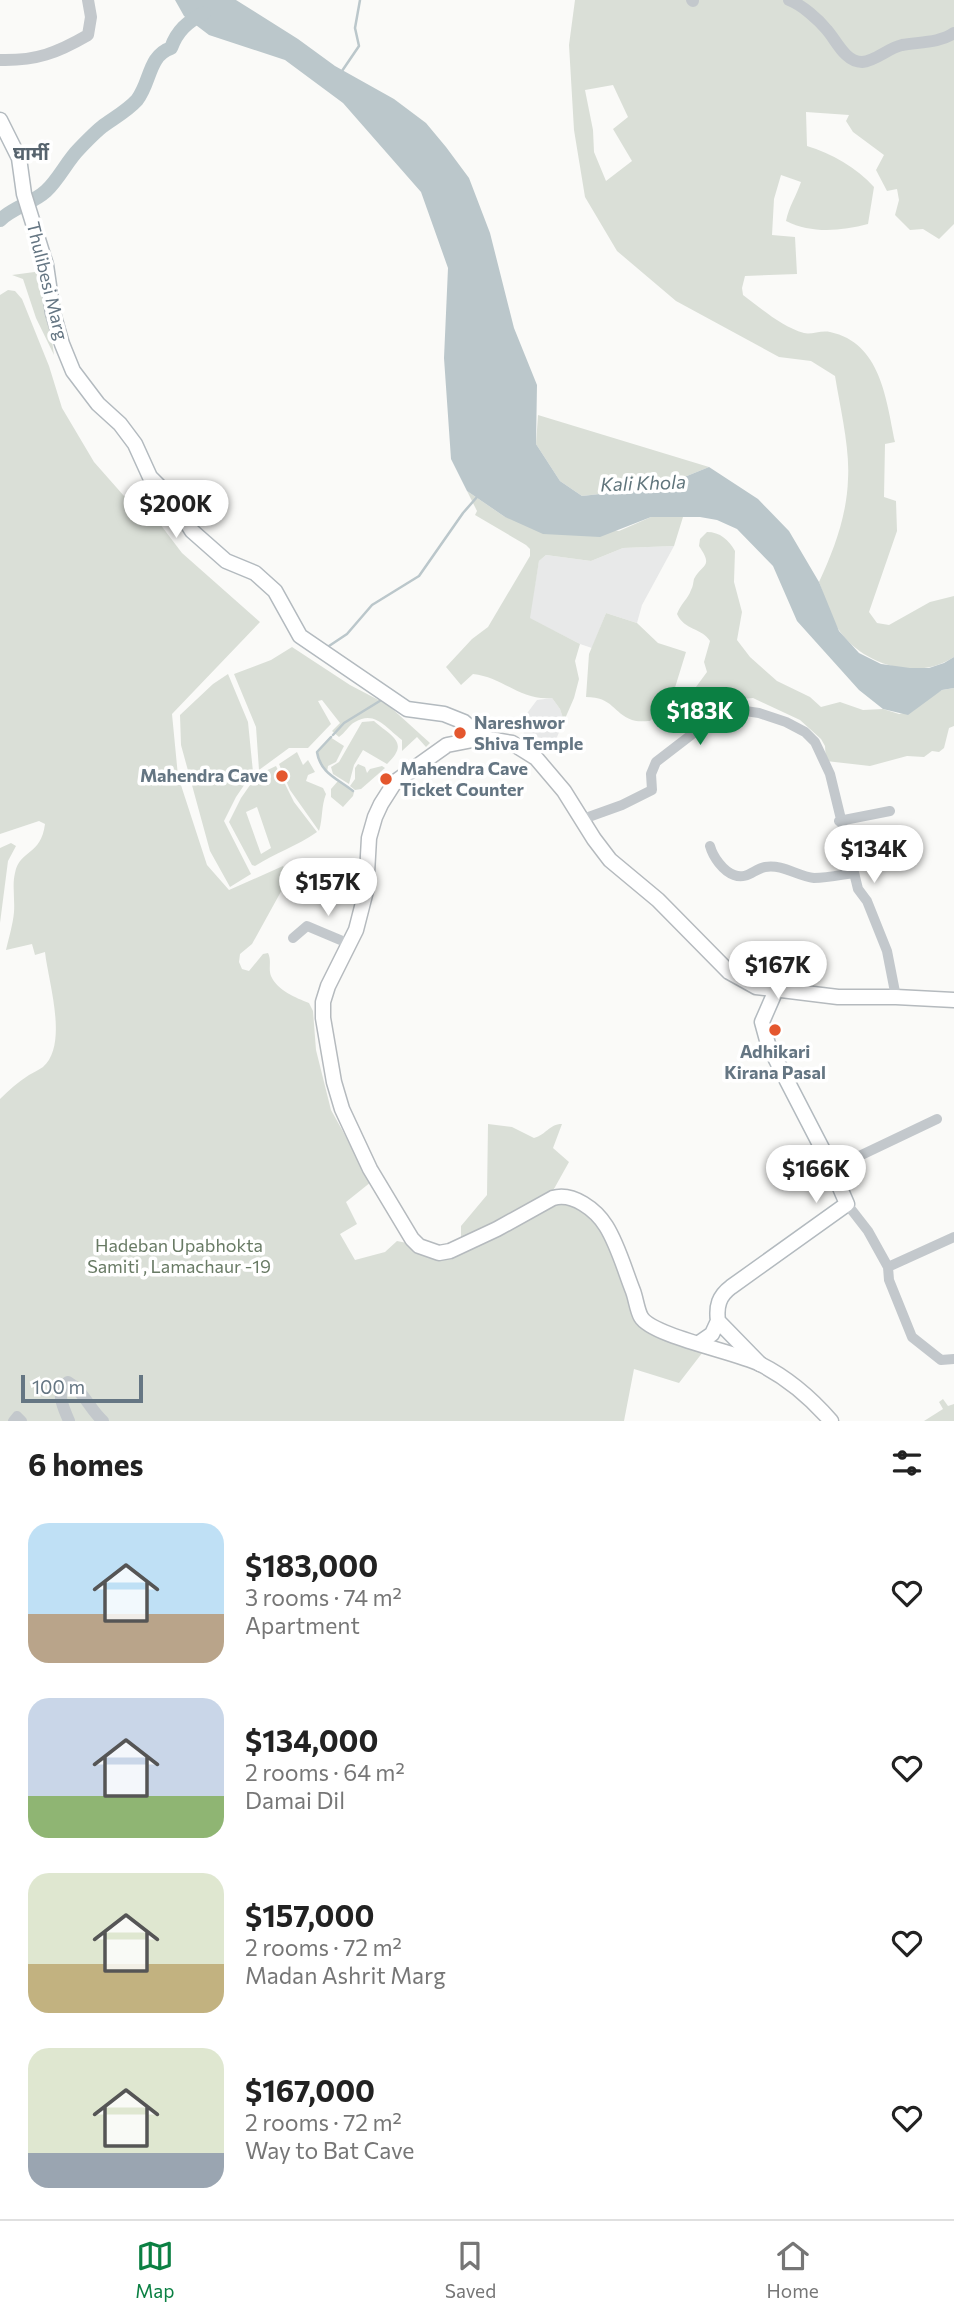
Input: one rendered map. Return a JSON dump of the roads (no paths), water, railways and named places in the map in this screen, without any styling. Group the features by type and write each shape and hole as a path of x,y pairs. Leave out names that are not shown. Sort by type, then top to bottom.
{"main road":[{"name":"Thulibesi Marg","path":"0,120 19,159 26,200 39,236 62,344 73,371 98,404 130,436 150,477 171,498 192,531 226,561 255,573 275,592 300,636 407,709 444,714 464,722 484,738"},
{"path":"760,1364 674,1337 642,1319 606,1226 586,1206 567,1196 553,1198 523,1216 450,1251 429,1251 412,1239 370,1169 342,1109 334,1082 323,1018 323,1002 328,986 356,930 366,891 369,838 381,804 395,782 447,745 484,738 512,743 536,758 557,782 610,860 658,900 729,972 756,987 776,990 838,997 954,1000"},
{"path":"699,1343 712,1334 718,1321 718,1303 724,1293 847,1204 768,1044 756,987"},
{"path":"762,1022 776,990"},
{"path":"718,1321 760,1364 809,1396 824,1418"}],"street":[{"path":"0,60 23,61 60,52 88,35 91,17 88,0"},
{"path":"789,0 814,18 828,31 836,45 857,61 863,62 899,46 947,38 954,33"},
{"path":"583,819 622,805 652,790 650,774 656,762 704,725 718,707 760,713 796,726 815,742 830,774 853,873 887,951 896,997"},
{"path":"839,821 890,811"},
{"path":"710,846 712,854 726,871 740,877 768,867 787,869 814,878 853,873"},
{"path":"293,938 307,926 345,942 346,953"},
{"path":"832,1169 937,1119"},
{"path":"847,1204 868,1231 888,1267 889,1280 912,1336 941,1360 954,1359"},
{"path":"888,1267 954,1237"},
{"path":"68,1421 60,1395 63,1386 68,1382 103,1421"},
{"path":"13,1421 17,1416 22,1421"}],"waterway":[{"path":"342,71 359,46 355,28 360,0"},
{"path":"0,220 46,191 91,137 137,100 158,57 171,48 183,28 204,13"},
{"path":"326,648 347,634 372,605 419,576 477,497"},
{"path":"333,735 344,723 383,699"},
{"path":"331,737 317,752 319,759 330,775 353,791"}],"place":[{"name":"Nareshwor Shiva Temple","path":"460,733"},
{"name":"Mahendra Cave","path":"282,776"},
{"name":"Mahendra Cave Ticket Counter","path":"386,779"},
{"name":"Adhikari Kirana Pasal","path":"775,1030"}],"district":[{"name":"घार्मी","path":"31,153"}],"water label":[{"name":"Kali Khola","path":"643,483"}],"park label":[{"name":"Hadeban Upabhokta Samiti , Lamachaur -19","path":"179,1256"}]}
